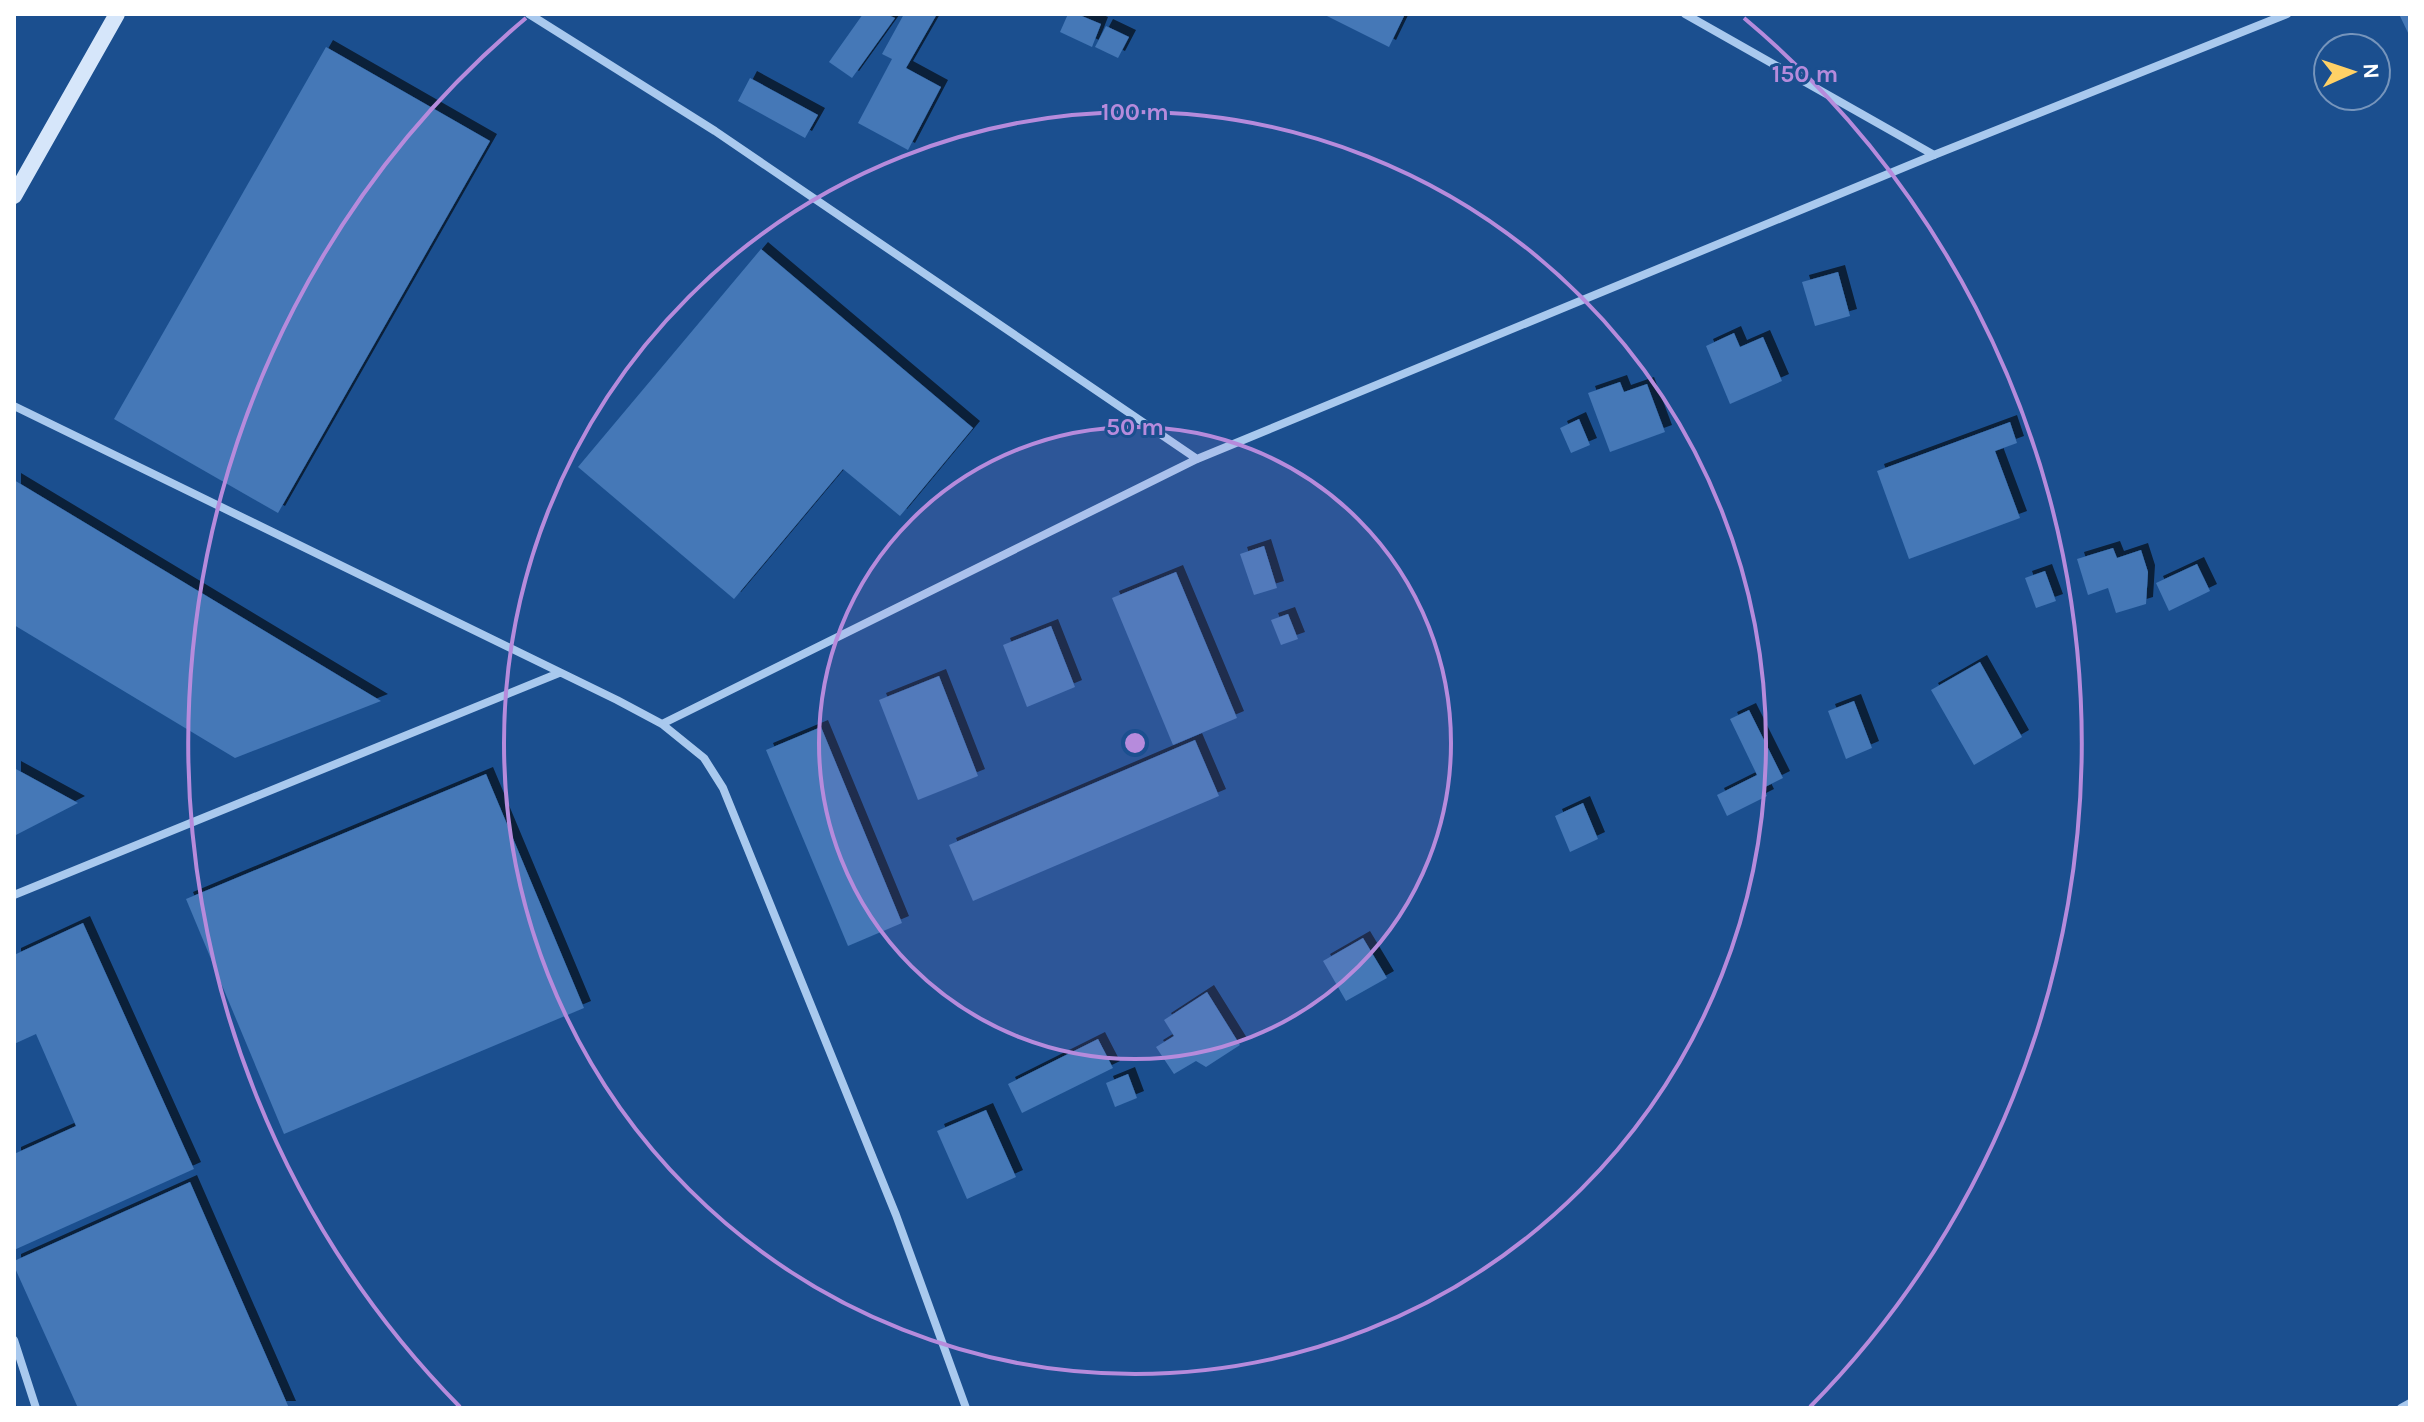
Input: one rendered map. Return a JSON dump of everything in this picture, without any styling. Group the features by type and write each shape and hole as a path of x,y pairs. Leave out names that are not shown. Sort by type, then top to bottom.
{"main road":[{"path":"14,196 117,14"}],"street":[{"path":"529,14 715,131 1197,459"},
{"path":"1685,14 1934,155"},
{"path":"662,724 1197,459 1934,155 2287,14"},
{"path":"14,406 617,700 662,724 704,758 723,788 896,1215 966,1408"},
{"path":"14,895 559,673"},
{"path":"14,1340 36,1408"},
{"path":"2401,1408 2410,1403"}],"building":[{"path":"863,14 886,14 895,18 852,78 829,62"},
{"path":"904,14 937,14 906,68 941,87 908,150 858,123 892,59 882,54"},
{"path":"1068,14 1077,14 1101,24 1092,47 1060,32"},
{"path":"1323,14 1405,14 1389,47"},
{"path":"2399,14 2410,14 2410,37"},
{"path":"1106,26 1129,37 1118,58 1095,47"},
{"path":"326,47 490,141 278,513 114,419"},
{"path":"750,78 818,115 805,138 738,101"},
{"path":"761,249 973,428 900,516 843,469 734,599 578,467"},
{"path":"1838,272 1850,316 1815,326 1802,282"},
{"path":"1734,333 1740,347 1763,337 1782,381 1730,404 1706,346"},
{"path":"1620,382 1624,392 1647,384 1665,432 1610,452 1588,393"},
{"path":"1579,419 1590,445 1571,453 1560,428"},
{"path":"2010,422 2017,443 1995,451 2020,518 1909,559 1877,471"},
{"path":"14,480 381,701 235,758 14,625"},
{"path":"1264,546 1277,588 1254,595 1240,554"},
{"path":"2113,548 2117,558 2141,550 2148,572 2146,604 2116,613 2108,588 2088,595 2077,559"},
{"path":"2197,564 2210,591 2169,611 2156,583"},
{"path":"2045,571 2056,601 2036,608 2025,578"},
{"path":"1176,572 1237,718 1173,745 1112,598"},
{"path":"1288,614 1298,639 1281,645 1271,620"},
{"path":"1051,626 1075,687 1027,707 1003,645"},
{"path":"1980,662 2022,737 1974,765 1931,690"},
{"path":"939,676 978,776 918,800 879,700"},
{"path":"1854,701 1872,748 1846,759 1828,711"},
{"path":"1749,710 1783,778 1763,788 1767,796 1727,816 1717,795 1757,775 1730,719"},
{"path":"821,727 902,923 848,946 766,750"},
{"path":"1195,740 1219,796 973,901 949,845"},
{"path":"14,768 78,803 14,836"},
{"path":"486,774 584,1008 284,1134 186,899"},
{"path":"1583,803 1598,839 1570,852 1555,816"},
{"path":"83,923 194,1169 14,1250 14,1154 76,1126 36,1034 14,1044 14,955"},
{"path":"1363,938 1387,978 1346,1001 1323,961"},
{"path":"1207,992 1240,1045 1206,1067 1196,1061 1174,1074 1156,1047 1174,1036 1164,1020"},
{"path":"1098,1039 1113,1068 1022,1113 1008,1084"},
{"path":"1128,1074 1137,1098 1115,1107 1106,1083"},
{"path":"986,1110 1016,1177 967,1199 937,1131"},
{"path":"190,1182 289,1408 78,1408 14,1261"}]}
